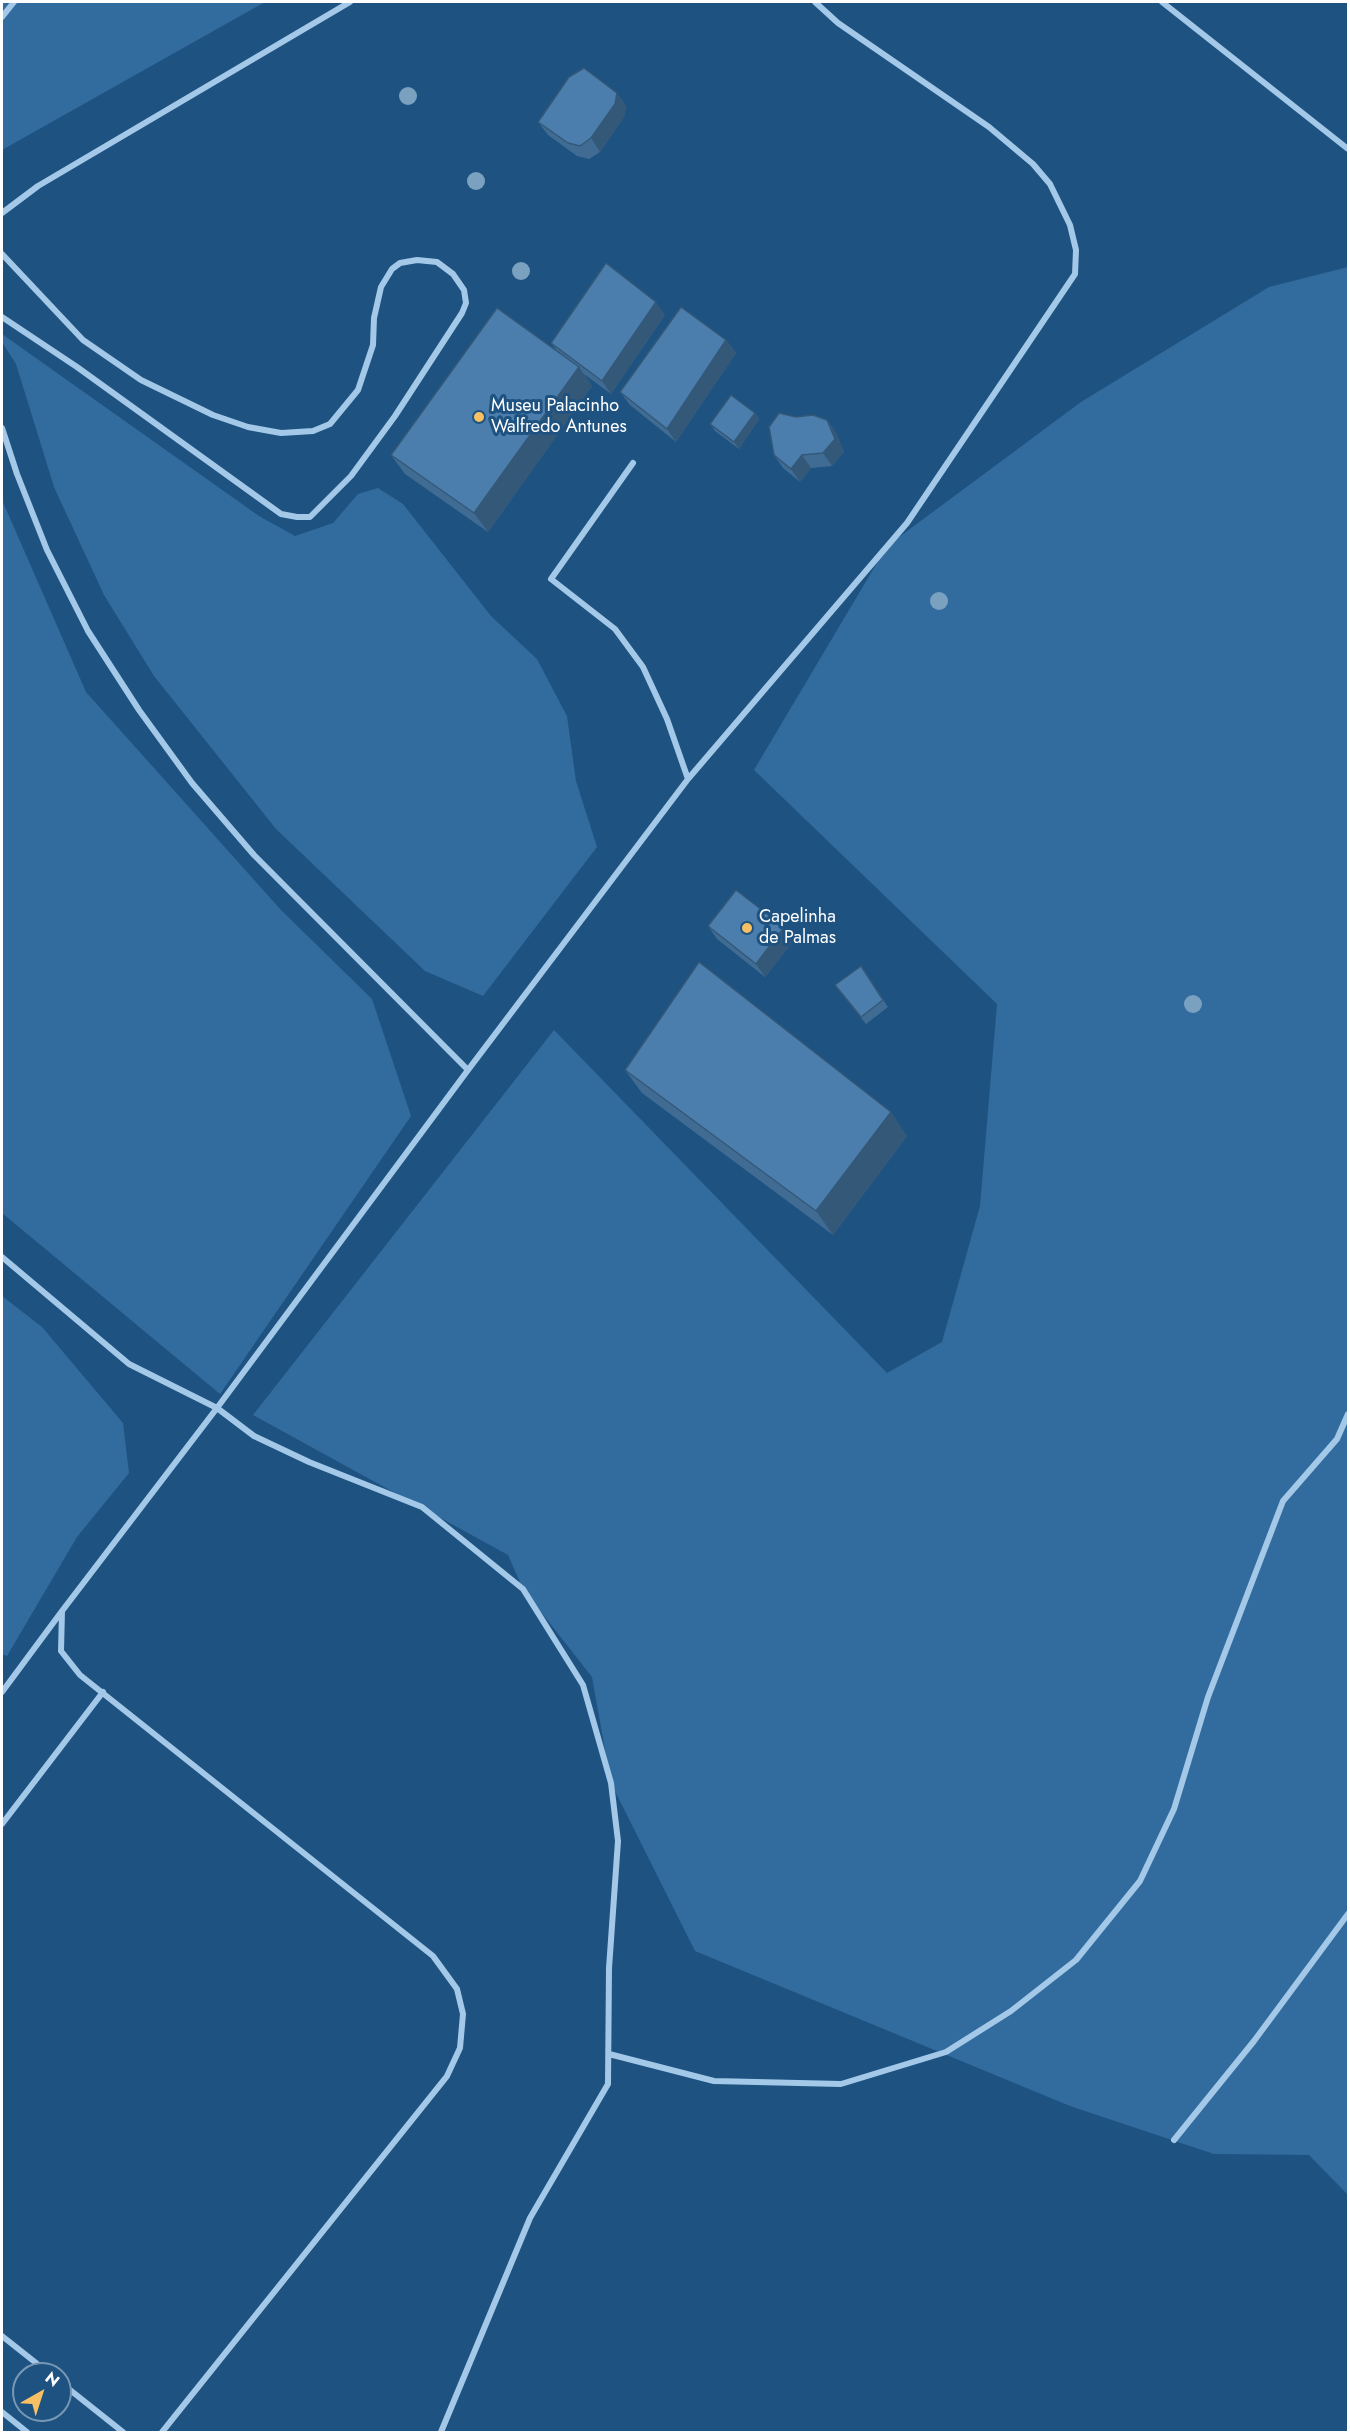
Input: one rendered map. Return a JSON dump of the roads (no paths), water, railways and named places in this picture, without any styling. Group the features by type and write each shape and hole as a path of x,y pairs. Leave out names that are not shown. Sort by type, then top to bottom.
{"street":[{"path":"2,17 14,2"},
{"path":"2,213 38,186 350,2"},
{"path":"2,1692 688,778 907,523 1075,274 1076,250 1070,225 1050,184 1033,164 989,127 838,23 815,2"},
{"path":"1162,2 1348,149"},
{"path":"2,254 83,340 141,380 213,415 248,427 281,433 313,431 330,424 358,390 373,345 374,318 381,287 392,269 400,263 417,260 437,262 453,274 459,282 464,290 466,303 462,313 388,425 351,476 310,517 281,514 77,367 2,317"},
{"path":"2,428 16,474 47,550 88,630 192,783 254,855 468,1070"},
{"path":"633,463 551,579 615,629 643,667 667,719 688,778"},
{"path":"2,1257 129,1364 217,1408 254,1436 309,1462 422,1507 523,1589 583,1685 611,1783 618,1841 609,1968 608,2084 531,2218 441,2433"},
{"path":"609,2054 714,2081 841,2084 946,2052 1011,2011 1076,1960 1140,1881 1174,1809 1208,1697 1283,1501 1337,1439 1348,1414"},
{"path":"62,1611 61,1651 80,1675 433,1956 457,1989 464,2014 460,2048 447,2076 162,2433"},
{"path":"2,1824 103,1692"},
{"path":"1174,2140 1254,2041 1348,1914"},
{"path":"2,2336 35,2362"},
{"path":"72,2392 123,2433"},
{"path":"2,2412 27,2433"}],"place":[{"name":"Museu Palacinho Walfredo Antunes","path":"479,417"},
{"name":"Capelinha de Palmas","path":"747,928"}]}
